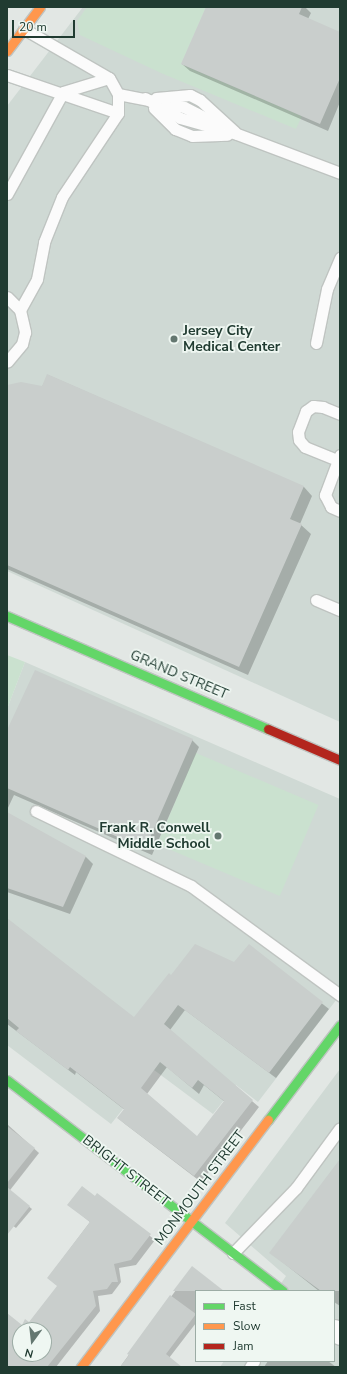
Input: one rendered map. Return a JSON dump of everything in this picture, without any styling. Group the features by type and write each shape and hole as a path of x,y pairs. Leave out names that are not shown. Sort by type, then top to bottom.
{"street":[{"path":"7,51 40,7"},
{"name":"GRAND STREET","path":"7,616 340,760"},
{"name":"MONMOUTH STREET","path":"81,1367 340,1025"},
{"name":"BRIGHT STREET","path":"7,1080 282,1290"}],"lane":[{"path":"20,310 37,279 44,242 62,197 118,113 118,94 109,78 24,29"},
{"path":"7,74 63,92 118,113"},
{"path":"7,194 63,92 109,78"},
{"path":"118,94 145,98 190,95 200,100 237,134 340,173"},
{"path":"145,98 175,130 192,136 237,134"},
{"path":"316,343 327,289 340,258"},
{"path":"7,297 20,310 25,332 22,344 7,362"},
{"path":"340,414 323,407 313,406 306,411 298,432 299,440 305,447 339,459 325,495 331,507 340,511"},
{"path":"316,600 340,610"},
{"path":"36,811 191,886 340,995"},
{"path":"233,1253 296,1188 340,1128"}],"shaded area":[{"name":"Jersey City Medical Center","path":"83,7 340,7 340,722 7,571 7,106"},
{"path":"25,662 340,799 340,995 258,1102 236,1085 213,1114 154,1070 111,1124 7,1045 7,709"},
{"path":"340,1069 340,1367 220,1367 223,1362 335,1362 335,1290 277,1290 286,1276 225,1223"}],"green space":[{"path":"87,7 206,7 181,64 302,116 296,129 161,73 80,35 77,21"},
{"path":"7,655 25,662 7,709"},
{"path":"196,753 318,805 280,896 157,844"}],"building":[{"path":"206,7 302,7 299,14 340,32 340,78 320,124 181,64"},
{"path":"47,374 304,486 290,519 302,524 239,667 7,565 7,385 21,382 42,386"},
{"path":"35,670 193,739 145,849 7,788 7,730"},
{"path":"7,812 86,856 63,907 7,888"},
{"path":"7,918 134,1017 169,973 171,975 195,944 234,962 249,944 323,1002 269,1073 178,1005 164,1024 253,1100 194,1176 117,1118 124,1109 70,1067 68,1070 16,1031 19,1028 7,1018","holes":["160,1062 192,1088 198,1080 224,1101 197,1136 141,1088"]},
{"path":"7,1126 35,1148 7,1183"},
{"path":"340,1159 340,1291 320,1290 269,1253"},
{"path":"82,1186 95,1196 97,1193 151,1234 131,1260 114,1264 118,1282 112,1282 107,1289 93,1291 96,1306 52,1361 52,1322 29,1322 57,1286 47,1278 90,1222 67,1205"},
{"path":"7,1187 30,1206 7,1235"},
{"path":"192,1266 223,1290 195,1290 173,1291"},
{"path":"170,1295 195,1313 166,1354 182,1367 120,1367 129,1355 127,1354"},
{"path":"7,1313 18,1322 12,1322 12,1362 51,1362 47,1367 7,1367"}],"traffic: fast":[{"path":"7,616 268,729"},
{"path":"268,1120 340,1025"},
{"path":"7,1080 282,1290"}],"traffic: slow":[{"path":"7,51 40,7"},
{"path":"81,1367 268,1120"}],"traffic: jam":[{"path":"268,729 340,760"}],"place":[{"name":"Jersey City Medical Center","path":"174,339"},
{"name":"Frank R. Conwell Middle School","path":"218,836"}]}
